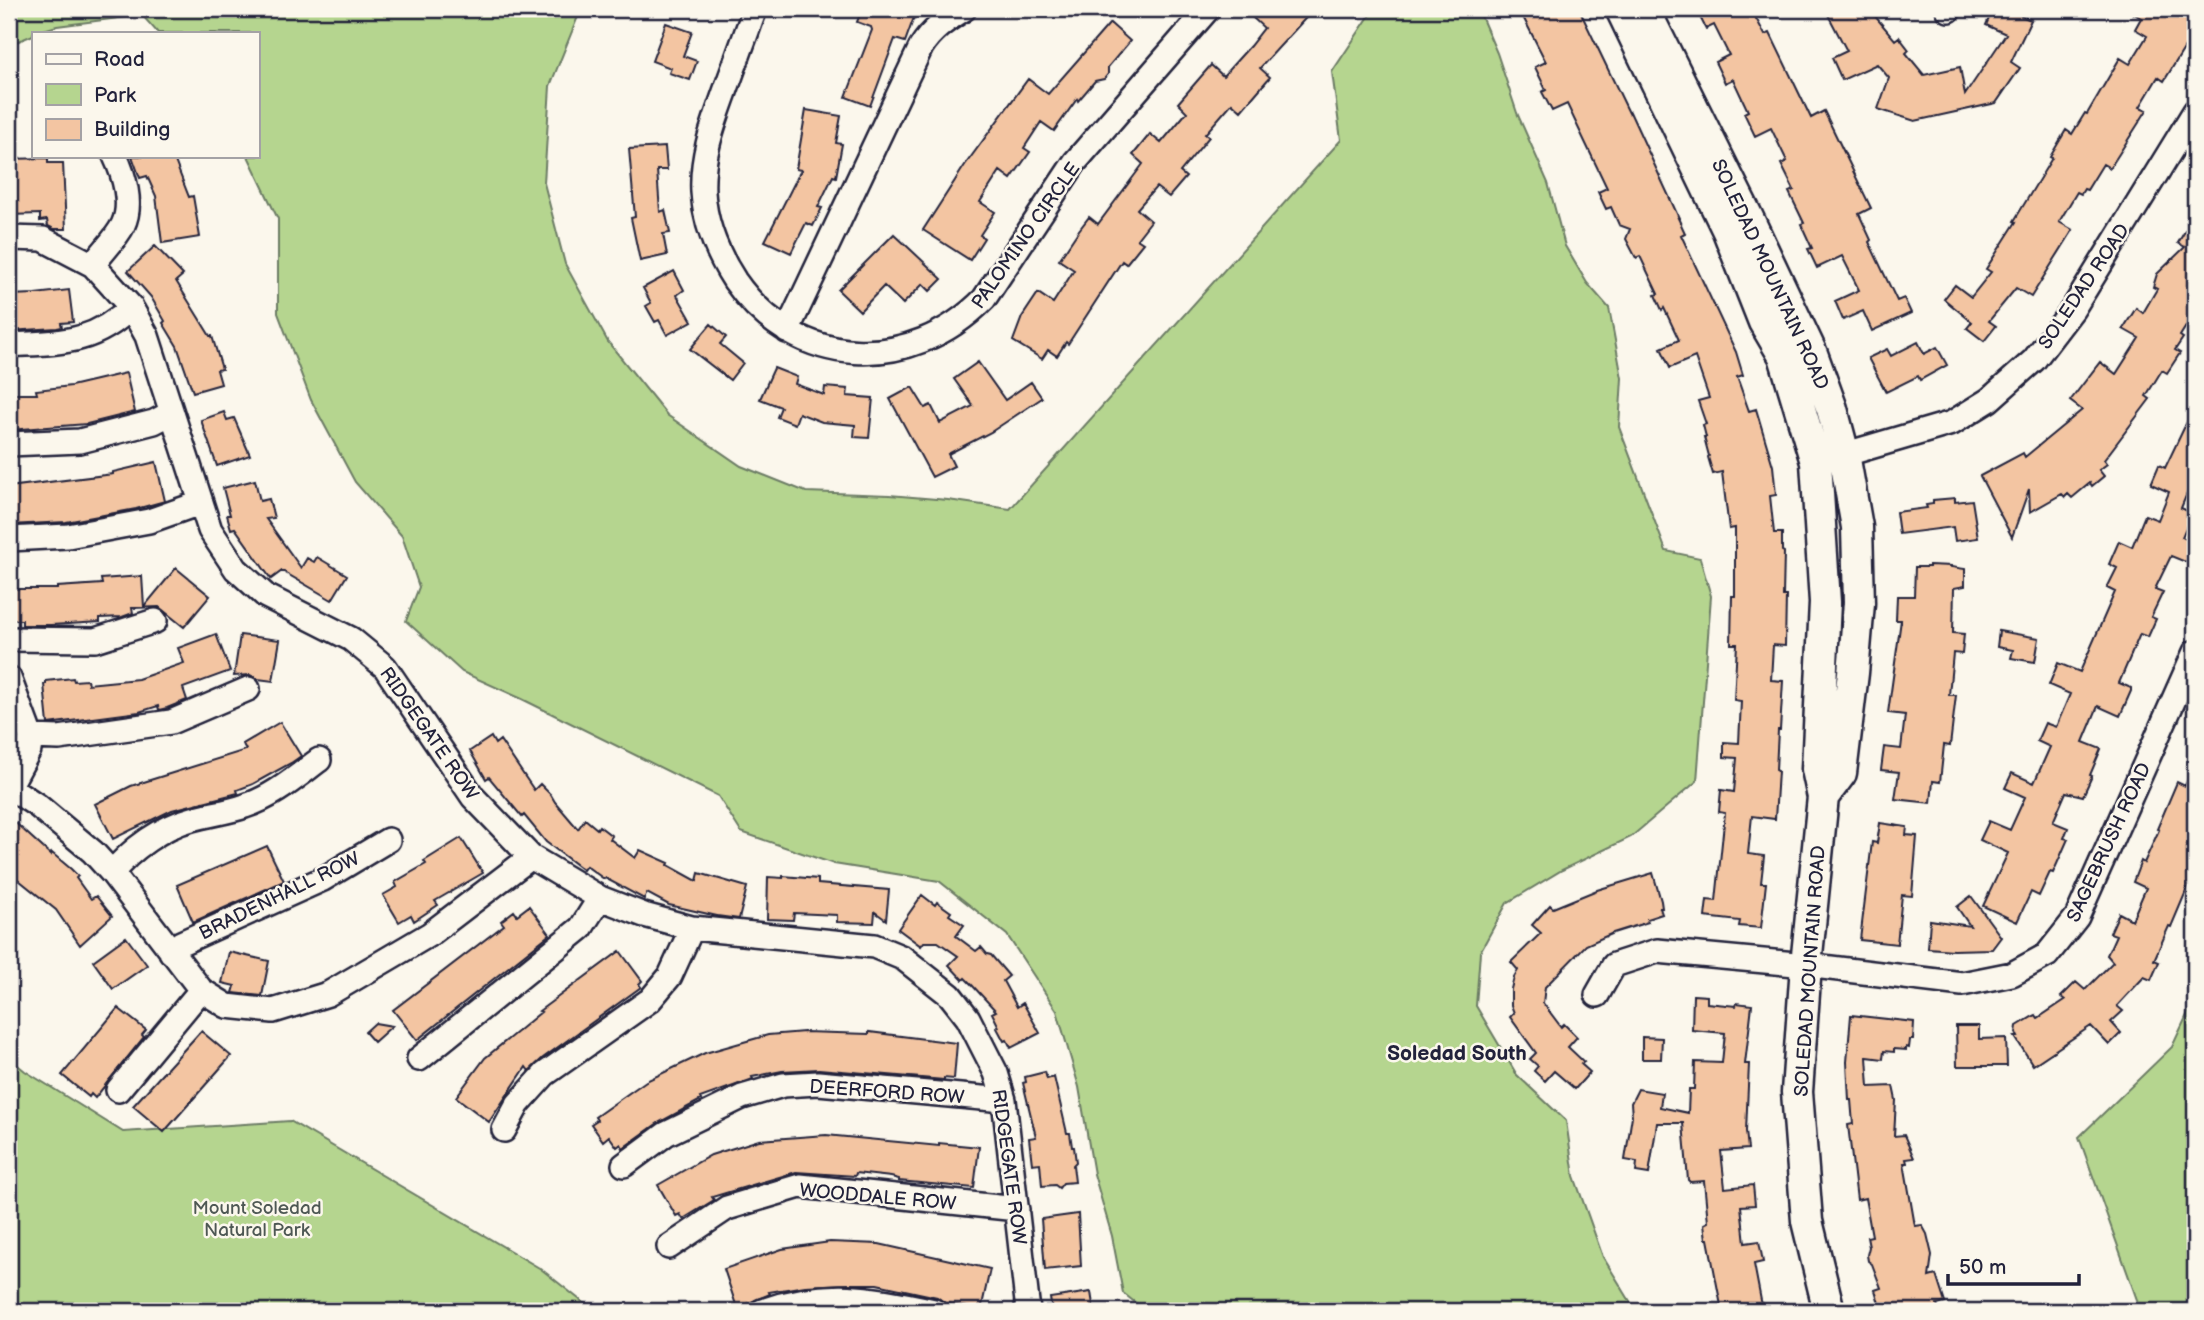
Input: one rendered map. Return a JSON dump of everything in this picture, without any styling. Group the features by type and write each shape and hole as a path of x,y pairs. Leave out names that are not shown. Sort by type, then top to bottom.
{"main road":[{"name":"SOLEDAD MOUNTAIN ROAD","path":"1621,9 1728,231 1764,323 1784,356 1830,458 1857,527 1859,603 1848,727 1841,773 1823,797 1806,965 1797,1092 1807,1221 1829,1311"},
{"name":"SOLEDAD MOUNTAIN ROAD","path":"1644,9 1807,343 1832,409 1830,458"}],"street":[{"name":"PALOMINO CIRCLE","path":"755,9 705,152 704,194 712,236 730,273 755,305 787,331 824,346 862,352 920,343 955,325 984,299 1075,162 1208,9"},
{"path":"787,331 921,47 928,35 964,9"},
{"name":"SOLEDAD ROAD","path":"1830,458 1952,423 1989,400 2034,360 2073,309 2195,111"},
{"path":"93,265 124,224 127,195 116,158"},
{"name":"RIDGEGATE ROW","path":"9,238 43,239 93,265 131,307 147,336 210,530 236,569 266,596 351,639 385,667 473,797 531,857 600,898 644,915 692,928 874,946 903,958 950,995 968,1018 996,1073 1004,1100 1028,1311"},
{"path":"9,345 69,342 85,338 120,318 131,307"},
{"path":"9,444 80,442 154,422 171,413"},
{"path":"9,539 68,536 149,522 200,503"},
{"path":"9,639 95,640 155,621"},
{"name":"SAGEBRUSH ROAD","path":"1597,995 1614,965 1657,951 1806,965 1962,984 2012,974 2047,955 2077,917 2195,652"},
{"path":"9,678 30,737 29,750 9,787 38,806 93,852 201,990 227,1006 273,1011 328,994 430,934 531,857"},
{"path":"30,737 59,738 171,722 248,689"},
{"path":"112,873 121,862 159,832 189,819 246,806 268,797 319,760"},
{"name":"BRADENHALL ROW","path":"171,952 181,943 323,878 388,840"},
{"path":"419,1059 581,928 600,898"},
{"path":"504,1130 518,1104 545,1074 650,1000 670,976 692,928"},
{"path":"118,1090 201,990"},
{"name":"DEERFORD ROW","path":"624,1165 666,1134 741,1097 783,1085 818,1083 1004,1100"},
{"name":"WOODDALE ROW","path":"669,1247 727,1208 800,1186 1017,1209"},
{"path":"762,1311 786,1303 847,1296 881,1299 934,1311"}],"green space":[{"path":"9,9 581,9 550,86 544,183 565,264 608,342 667,415 741,466 806,492 889,495 1010,509 1341,140 1332,72 1374,9 1478,9 1497,53 1517,113 1548,183 1565,246 1587,283 1609,308 1622,378 1619,427 1666,551 1700,558 1711,596 1697,781 1631,837 1562,870 1507,903 1480,952 1476,1006 1517,1075 1566,1121 1574,1176 1603,1257 1636,1311 1146,1311 1123,1293 1112,1236 1094,1174 1079,1087 1057,1011 1007,935 939,881 834,864 741,832 718,796 462,672 406,621 419,587 402,536 355,482 311,400 278,313 278,219 249,158 259,158 259,32 157,32 142,15 57,26 32,32 32,35 9,45"},
{"path":"2195,998 2195,1311 2141,1311 2079,1137 2172,1047"},
{"name":"Mount Soledad Natural Park","path":"9,1058 25,1071 123,1132 290,1121 541,1269 594,1311 9,1311"}],"building":[{"path":"862,9 917,9 905,42 895,39 870,106 846,97 872,30 871,27 857,22"},
{"path":"1261,9 1314,9 1260,68 1270,77 1241,111 1232,103 1205,134 1209,137 1180,172 1186,177 1169,197 1156,187 1137,209 1151,221 1137,239 1143,243 1126,264 1122,261 1068,344 1066,342 1057,356 1048,350 1042,359 1013,341 1022,317 1038,293 1053,303 1074,270 1059,260 1079,230 1089,217 1098,224 1143,164 1133,155 1150,134 1161,143 1187,112 1178,103 1211,65 1223,76 1250,46 1264,28 1253,18"},
{"path":"1519,9 1579,9 1679,218 1685,233 1681,235 1736,352 1743,375 1737,377 1749,411 1756,409 1773,466 1776,495 1770,496 1774,533 1782,533 1784,552 1785,646 1773,645 1771,680 1783,681 1778,730 1775,819 1752,816 1748,854 1764,856 1761,883 1766,883 1761,928 1739,926 1740,921 1705,917 1707,900 1716,901 1725,813 1719,812 1721,790 1734,792 1737,758 1724,757 1724,742 1739,743 1741,701 1734,700 1737,644 1731,644 1732,596 1735,596 1735,528 1729,529 1722,472 1713,474 1704,437 1703,425 1706,424 1698,401 1709,398 1695,357 1670,368 1661,348 1679,340 1655,295 1658,294 1640,256 1636,258 1626,239 1630,229 1619,225 1611,207 1606,209 1598,192 1607,188 1567,104 1552,111 1542,92 1546,90 1535,67 1546,62"},
{"path":"1696,9 1751,9 1765,35 1770,33 1811,118 1824,111 1871,208 1859,214 1871,240 1869,242 1897,301 1904,298 1911,313 1872,331 1863,311 1843,320 1835,301 1859,290 1842,256 1817,268 1808,249 1812,248 1801,224 1804,223 1789,192 1794,190 1781,164 1787,161 1771,128 1755,136 1744,113 1748,111 1733,79 1725,83 1715,62 1729,55 1714,25 1706,29"},
{"path":"1825,9 1869,9 1895,40 1899,37 1909,50 1906,53 1924,75 1960,67 1965,95 2006,34 1986,25 1993,9 2024,9 2021,16 2031,20 2011,62 2020,68 1996,103 1915,121 1878,109 1889,78 1877,64 1842,80 1832,58 1847,51"},
{"path":"2126,9 2195,9 2195,31 2164,81 2158,77 2140,107 2147,110 2110,168 2103,164 2087,190 2084,189 2081,194 2077,192 2059,222 2073,230 2031,297 2016,288 1989,321 1996,326 1984,341 1967,328 1972,322 1944,299 1955,285 1971,297 1991,272 1986,269 2016,222 2014,221 2066,130 2072,134 2085,113 2087,114 2120,58 2130,64 2147,36 2135,29 2141,18"},
{"path":"666,23 692,32 683,56 697,61 690,80 669,73 671,68 652,61"},
{"path":"1110,23 1130,41 1108,67 1108,74 1104,79 1095,81 1078,101 1077,99 1054,131 1041,122 1024,148 1030,152 1011,179 1000,171 980,202 995,212 980,235 984,238 970,260 923,230 965,165 1028,79 1048,94"},
{"path":"806,110 841,116 836,143 842,144 836,177 833,176 818,207 822,208 813,226 806,223 791,253 765,241 801,170 796,169"},
{"path":"665,147 667,170 657,170 660,212 665,210 670,233 663,234 667,255 640,261 631,218 635,217 629,149"},
{"path":"48,158 48,163 63,163 66,229 48,226 47,220 40,221 40,214 9,215 9,159"},
{"path":"133,158 174,158 189,197 193,196 200,237 162,243 156,196 147,176 140,178"},
{"path":"2195,214 2195,312 2180,336 2183,338 2175,350 2180,353 2167,373 2162,370 2146,396 2150,399 2104,460 2107,464 2099,470 2104,476 2092,486 2090,483 2072,498 2068,494 2065,497 2062,494 2030,512 2029,489 2012,537 1980,476 2023,453 2025,457 2082,410 2070,401 2100,362 2116,374 2139,338 2123,329 2136,308 2143,313 2157,289 2153,287 2157,274 2185,247 2178,243"},
{"path":"894,234 942,279 930,291 923,284 903,304 884,286 860,311 838,290"},
{"path":"155,246 183,275 176,281 212,336 222,369 217,370 221,384 193,392 177,346 163,323 165,321 151,297 128,271"},
{"path":"674,271 684,290 677,295 692,321 667,335 659,320 655,322 646,306 651,303 643,288"},
{"path":"69,290 73,322 61,323 62,327 57,328 9,331 9,295"},
{"path":"711,324 726,337 720,344 743,363 730,380 690,349"},
{"path":"1918,342 1924,354 1937,347 1947,365 1920,380 1918,376 1886,392 1868,358 1887,349 1891,356"},
{"path":"978,362 1005,400 1031,382 1042,398 991,432 948,454 954,466 932,477 890,399 912,387 925,408 931,405 940,423 973,406 954,379"},
{"path":"774,368 797,377 795,384 824,395 825,387 848,389 847,396 873,398 869,438 854,437 855,425 822,422 799,413 795,424 777,417 781,407 760,399"},
{"path":"126,373 135,412 87,424 9,430 9,394 37,394 36,390 71,386"},
{"path":"2195,405 2195,474 2181,508 2192,513 2182,537 2195,545 2188,563 2171,556 2155,589 2163,592 2151,617 2156,619 2148,637 2140,634 2119,683 2131,688 2120,716 2098,706 2083,742 2101,749 2090,775 2092,776 2083,796 2066,792 2053,822 2068,828 2064,838 2068,839 2039,896 2031,892 2017,922 1983,906 2008,853 1980,840 1989,821 2010,830 2025,797 2005,788 2012,773 2034,783 2050,747 2037,741 2045,723 2056,727 2070,694 2049,685 2058,663 2080,672 2115,592 2107,588 2117,568 2109,564 2119,541 2132,547 2145,515 2158,520 2169,492 2151,484 2159,465 2165,468"},
{"path":"224,412 227,420 234,418 250,455 217,466 201,420"},
{"path":"156,462 165,501 66,522 9,525 9,487 113,474"},
{"path":"255,480 260,501 269,499 274,518 266,519 301,568 307,558 314,562 317,557 347,575 332,600 282,571 271,579 235,528 231,529 223,488"},
{"path":"1955,498 1955,502 1972,500 1978,538 1955,541 1953,527 1899,534 1896,512 1927,508 1926,505 1933,504 1933,500"},
{"path":"1929,565 1965,569 1965,586 1954,588 1953,633 1964,634 1962,654 1953,653 1949,695 1956,695 1950,746 1944,745 1940,782 1933,781 1931,803 1895,799 1899,772 1881,770 1884,747 1901,749 1905,715 1888,713 1901,620 1896,620 1897,596 1914,596 1915,567"},
{"path":"176,568 210,596 184,627 159,607 132,608 133,613 122,617 100,618 100,622 22,625 22,620 9,620 9,589 57,589 102,584 101,579 142,576 144,607"},
{"path":"1999,631 2039,638 2035,662 2011,658 2013,650 1997,647"},
{"path":"216,634 230,671 183,688 187,700 159,710 158,706 139,712 48,724 44,684 46,681 73,678 74,681 87,680 88,684 138,679 184,663 178,648"},
{"path":"240,635 280,640 273,681 250,675 234,676"},
{"path":"280,722 301,756 253,784 237,790 238,793 172,810 113,839 95,804 131,786 246,750 243,744"},
{"path":"491,737 495,744 500,740 534,790 540,784 578,829 585,819 612,836 610,839 635,858 640,850 669,863 668,865 697,881 699,873 747,887 739,919 669,905 647,893 644,899 604,879 586,866 583,870 546,842 489,777 486,779 470,751"},
{"path":"2195,762 2195,837 2189,849 2195,852 2195,870 2154,960 2159,962 2151,980 2144,977 2117,1006 2123,1011 2111,1022 2121,1033 2109,1045 2091,1026 2033,1065 2015,1037 2018,1037 2017,1026 2036,1015 2038,1018 2065,1000 2061,997 2076,982 2085,990 2113,962 2107,955 2116,935 2110,933 2119,913 2132,920 2146,888 2133,882 2141,861 2144,863 2177,782 2185,786"},
{"path":"9,817 51,855 52,853 71,869 91,899 96,896 112,916 80,945 56,910 9,872"},
{"path":"1880,823 1907,827 1906,835 1917,836 1912,896 1902,895 1897,944 1860,940 1872,842 1877,843"},
{"path":"461,838 483,873 435,901 438,905 414,921 411,915 399,922 383,895 397,887 395,882 426,864 424,861"},
{"path":"267,846 284,881 193,922 177,885"},
{"path":"1653,873 1662,914 1647,919 1648,922 1586,945 1545,987 1543,1003 1561,1027 1564,1024 1577,1037 1568,1047 1584,1062 1581,1064 1590,1072 1575,1089 1554,1071 1545,1081 1534,1071 1538,1066 1530,1059 1536,1053 1510,1017 1514,1013 1511,989 1518,970 1511,962 1541,933 1532,925 1550,905 1553,908 1597,890"},
{"path":"768,877 818,879 818,884 889,890 886,920 875,912 874,923 837,922 837,915 794,913 793,920 767,919"},
{"path":"922,895 951,912 949,915 964,925 956,936 976,951 981,947 1009,976 1003,981 1017,1007 1023,1003 1040,1033 1011,1048 997,1028 999,1027 992,1013 996,1011 949,965 958,956 938,942 924,942 921,946 898,929"},
{"path":"1971,896 2001,937 1992,949 1928,948 1930,920 1970,926 1957,907"},
{"path":"529,906 550,934 417,1040 393,1010 504,925 501,921 514,911 517,915"},
{"path":"126,937 147,965 113,989 93,961"},
{"path":"620,951 642,981 639,984 641,987 529,1071 526,1067 489,1122 456,1097 485,1058 541,1012 539,1011"},
{"path":"229,952 269,961 262,996 233,993 235,986 222,983"},
{"path":"1693,995 1707,996 1707,1003 1752,1005 1745,1064 1749,1064 1746,1131 1748,1149 1721,1151 1725,1188 1753,1185 1755,1205 1741,1206 1745,1243 1759,1241 1763,1262 1754,1264 1763,1311 1722,1311 1706,1239 1704,1224 1708,1222 1704,1181 1688,1180 1683,1123 1657,1123 1649,1174 1636,1172 1637,1162 1625,1160 1632,1116 1631,1103 1638,1089 1662,1093 1660,1107 1688,1113 1689,1089 1694,1089 1695,1062 1722,1063 1725,1033 1692,1030"},
{"path":"118,1008 146,1030 142,1035 144,1037 95,1098 91,1094 89,1097 62,1075"},
{"path":"1851,1015 1914,1022 1913,1040 1910,1040 1909,1048 1894,1049 1894,1052 1884,1051 1883,1059 1867,1057 1869,1087 1893,1086 1896,1100 1894,1136 1904,1135 1914,1158 1906,1159 1907,1163 1904,1163 1915,1226 1922,1225 1932,1255 1929,1277 1936,1275 1945,1303 1937,1305 1939,1311 1897,1311 1895,1306 1881,1310 1875,1290 1881,1288 1872,1264 1868,1261 1867,1237 1872,1236 1865,1198 1857,1200 1848,1125 1853,1124 1847,1062"},
{"path":"375,1023 392,1026 374,1042 365,1032"},
{"path":"1956,1026 1979,1026 1979,1039 2006,1038 2007,1066 1957,1066"},
{"path":"201,1031 231,1056 164,1132 133,1106"},
{"path":"869,1032 957,1043 954,1079 819,1069 782,1071 752,1077 753,1079 700,1098 701,1100 658,1123 623,1148 621,1144 617,1147 609,1136 603,1141 591,1124 597,1120 595,1117 646,1081 705,1053 768,1035"},
{"path":"1642,1037 1662,1038 1661,1059 1642,1059"},
{"path":"1045,1072 1047,1079 1054,1077 1076,1162 1073,1165 1075,1182 1063,1183 1059,1188 1055,1185 1042,1186 1040,1163 1032,1164 1029,1138 1036,1137 1023,1083 1026,1082 1025,1077"},
{"path":"826,1135 939,1146 939,1143 979,1147 974,1188 899,1181 891,1177 856,1173 855,1176 796,1172 712,1197 714,1200 683,1219 680,1214 676,1216 658,1185 711,1155 759,1140"},
{"path":"1078,1214 1081,1266 1045,1270 1041,1219"},
{"path":"830,1242 879,1244 990,1269 981,1310 877,1284 805,1286 769,1292 770,1294 737,1308 724,1269 782,1249"},
{"path":"1091,1292 1094,1311 1052,1311 1050,1298"}],"district":[{"name":"Soledad South","path":"1457,1053"}]}
